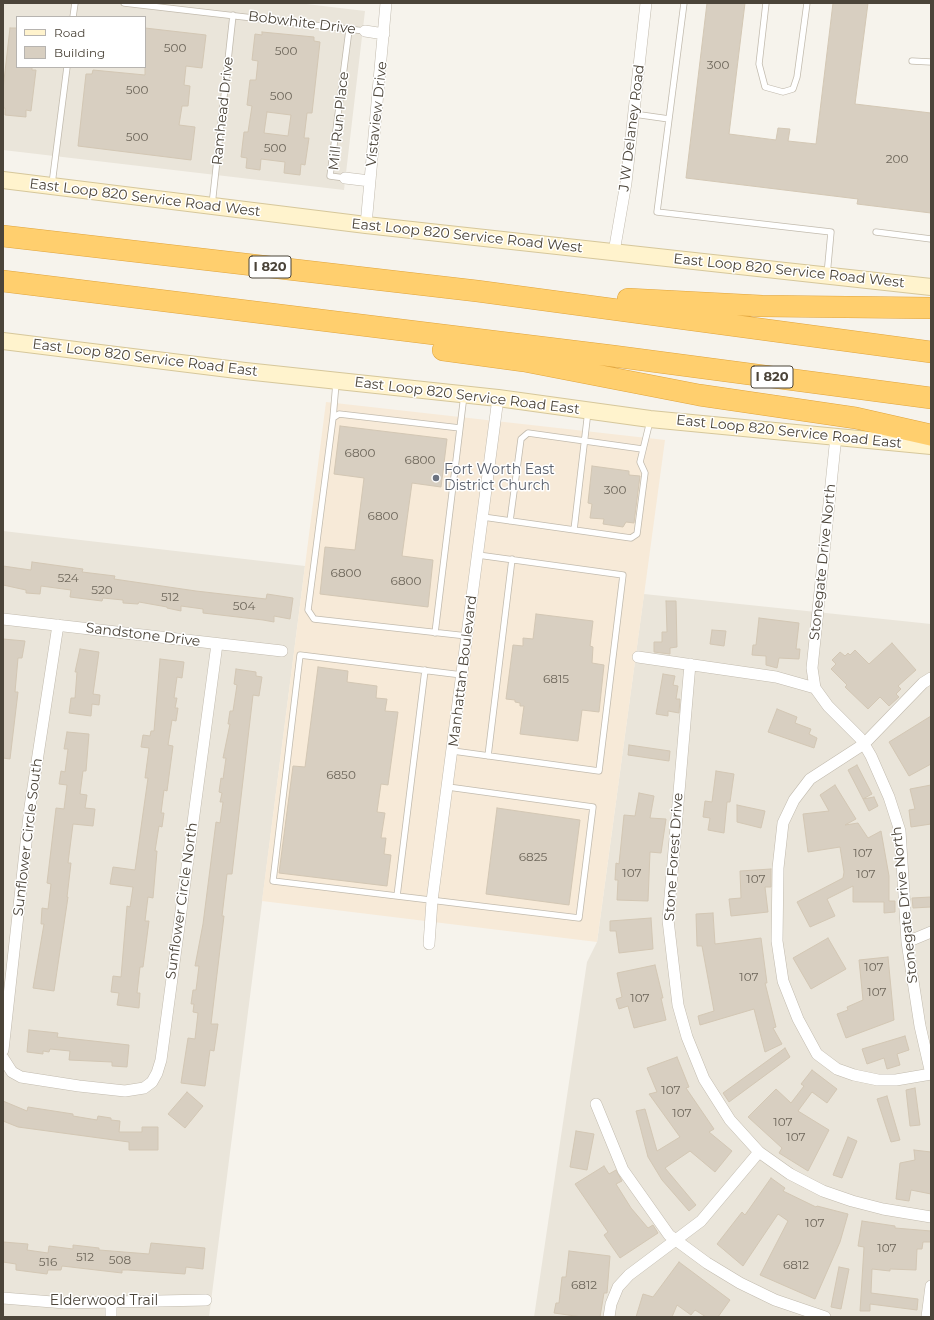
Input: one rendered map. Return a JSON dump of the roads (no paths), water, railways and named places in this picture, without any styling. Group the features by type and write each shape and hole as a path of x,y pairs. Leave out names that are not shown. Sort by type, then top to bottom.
{"highway":[{"path":"3,231 63,242"},
{"name":"I 820","path":"3,236 477,291 931,352"},
{"name":"I 820","path":"3,281 597,354 931,398"},
{"path":"477,291 762,306 931,308"},
{"path":"214,308 251,325 524,361 699,395 856,418 931,435"}],"main road":[{"name":"East Loop 820 Service Road West","path":"3,180 366,225 931,287"},
{"name":"East Loop 820 Service Road East","path":"3,341 336,381 498,398 650,418 931,446"}],"street":[{"name":"Vistaview Drive","path":"366,225 386,3"},
{"name":"J W Delaney Road","path":"614,252 626,183 646,3"},
{"name":"Bobwhite Drive","path":"365,31 384,34"},
{"name":"Mill Run Place","path":"345,178 370,181"},
{"name":"Manhattan Boulevard","path":"430,944 432,901 453,751 498,398"},
{"name":"Stonegate Drive North","path":"836,436 812,668 815,688 828,706 864,744 889,797 900,831 907,942 920,1026 931,1074"},
{"name":"Sandstone Drive","path":"3,619 282,651"},
{"name":"Sunflower Circle South","path":"3,1050 30,807 58,625"},
{"name":"Sunflower Circle North","path":"3,1058 12,1072 21,1077 125,1091 144,1088 152,1082 161,1060 217,644"},
{"path":"638,657 776,677 815,688"},
{"name":"Stone Forest Drive","path":"690,664 668,920 678,1005 687,1037 704,1079 730,1120 759,1152 790,1174 823,1191 870,1206 931,1217"},
{"path":"931,678 923,683 864,744 810,779 794,800 783,823 778,868 777,941 783,981 798,1019 817,1054 837,1069 854,1075 878,1080 896,1080 931,1074"},
{"path":"907,942 931,932"},
{"path":"596,1104 623,1170 669,1234 707,1263 740,1283 775,1300 825,1317"},
{"path":"609,1317 611,1304 618,1287 629,1275 701,1221 759,1152"},
{"path":"926,1317 931,1286"},
{"name":"Elderwood Trail","path":"3,1298 65,1303 206,1300"},
{"path":"111,1303 112,1317"}],"lane":[{"path":"73,16 75,3"},
{"name":"Bobwhite Drive","path":"124,3 365,31"},
{"path":"684,3 657,212 831,232 827,275"},
{"path":"766,3 759,64 765,87 783,92 793,89 797,77 807,3"},
{"name":"Ramhead Drive","path":"212,206 234,15"},
{"name":"Mill Run Place","path":"345,178 330,176 349,30"},
{"path":"912,61 931,62"},
{"path":"51,186 67,68"},
{"path":"634,114 669,119"},
{"path":"876,232 931,239"},
{"path":"336,381 333,418 308,610 314,619 468,636"},
{"path":"435,633 464,394"},
{"path":"574,530 589,410"},
{"path":"333,418 339,414 460,428"},
{"path":"483,517 631,538 638,534 645,473 640,462 650,418"},
{"path":"510,521 521,439 528,433 642,449"},
{"path":"453,751 599,771 624,575 478,554"},
{"path":"488,756 512,559"},
{"path":"448,787 593,807 579,918 273,881 300,656 462,675"},
{"path":"397,896 425,670"}],"place":[{"name":"Fort Worth East District Church","path":"436,478"}]}
